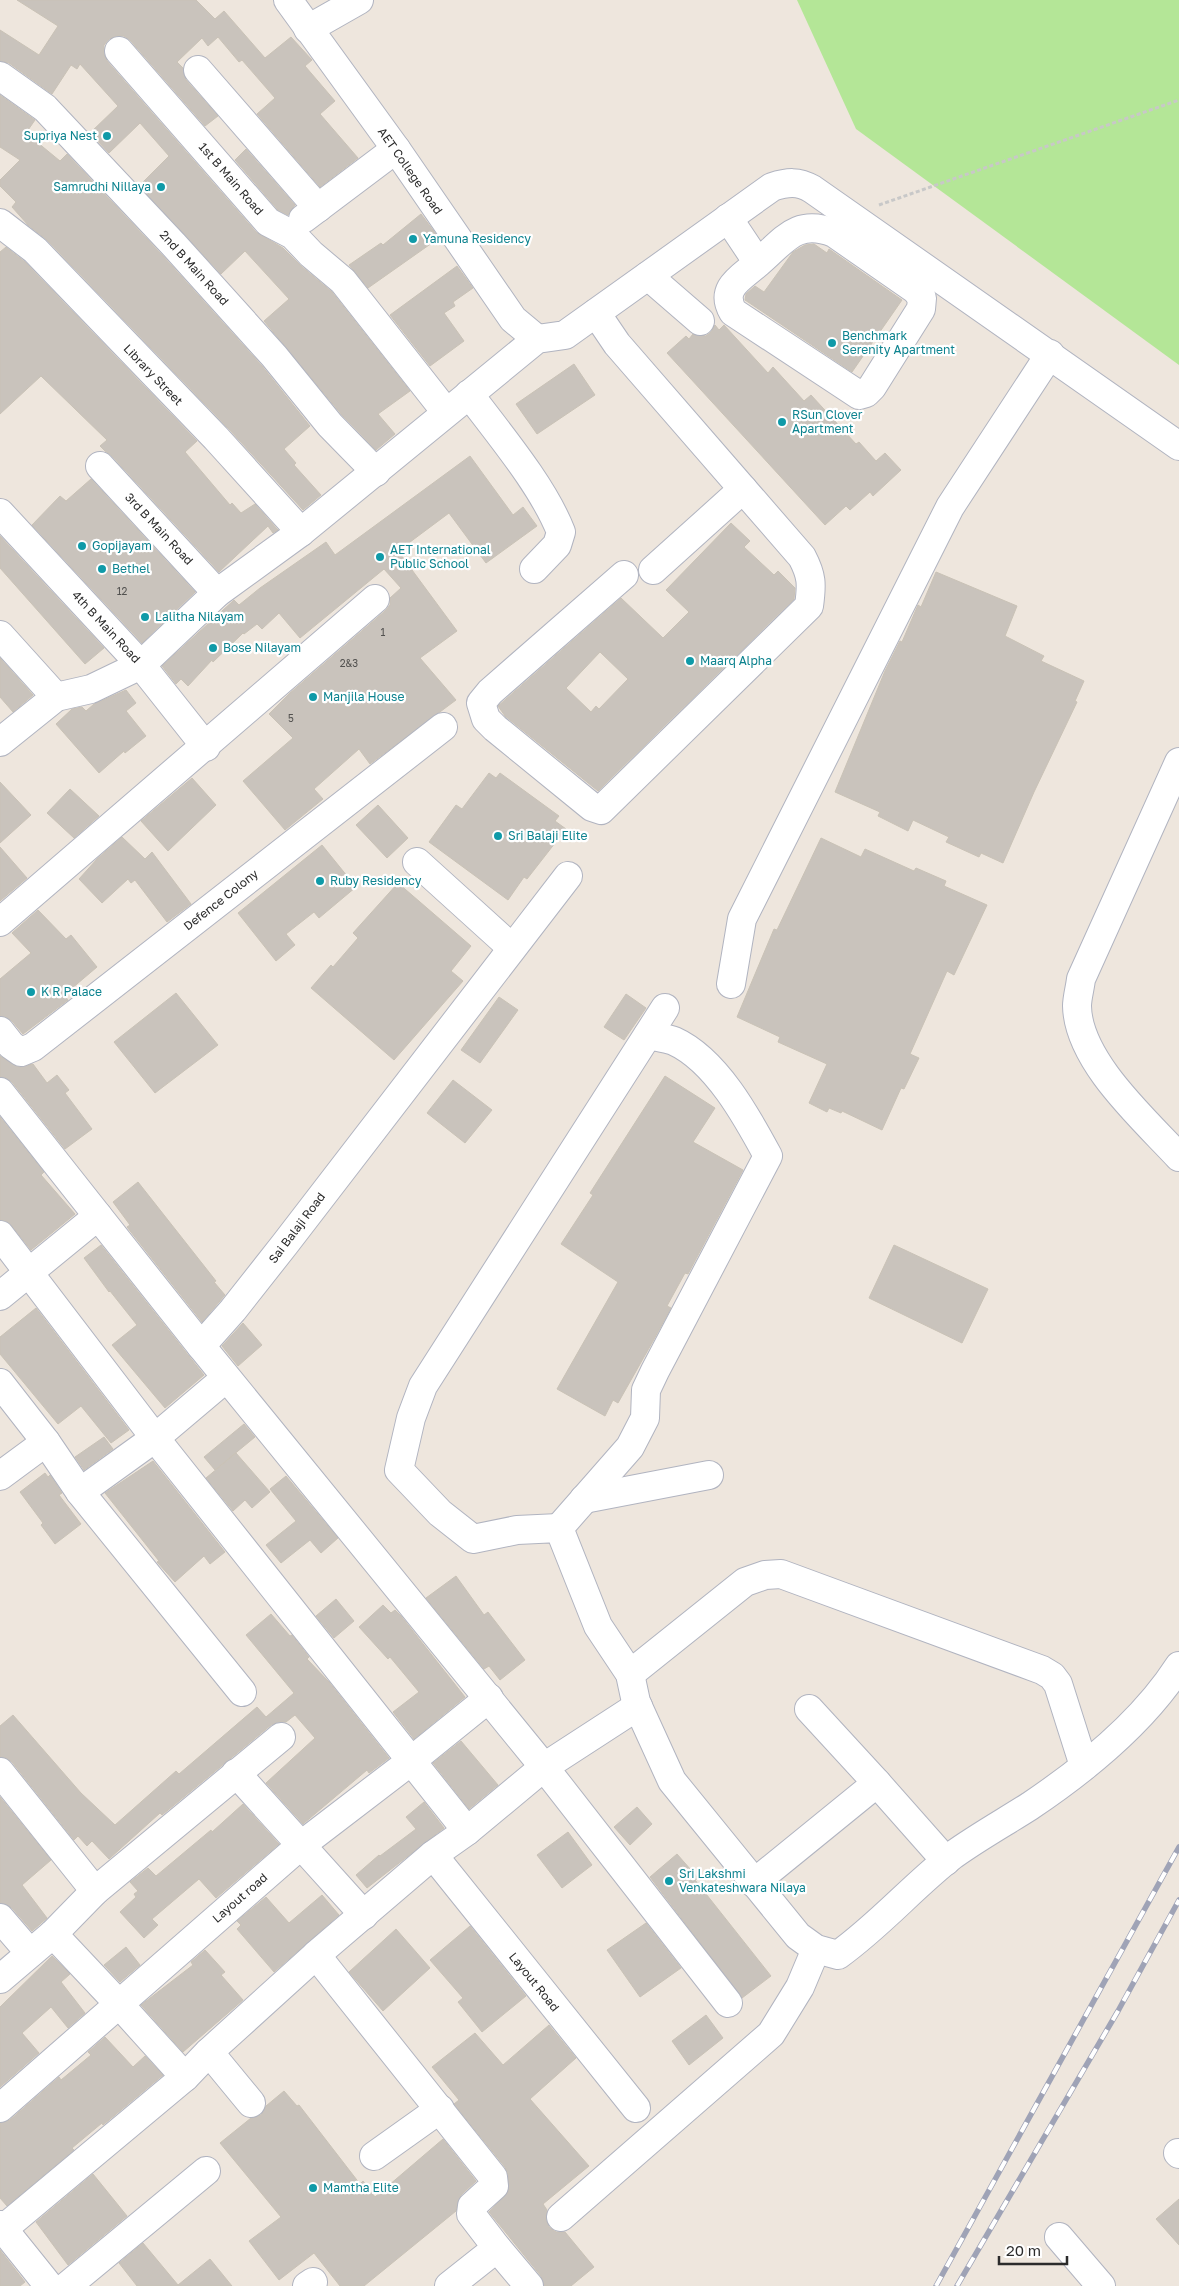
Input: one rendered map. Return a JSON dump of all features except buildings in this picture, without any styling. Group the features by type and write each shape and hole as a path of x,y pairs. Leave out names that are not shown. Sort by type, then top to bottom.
{"street":[{"name":"AET College Road","path":"288,0 396,149 513,319 537,339"},
{"path":"308,29 359,0"},
{"name":"1st B Main Road","path":"119,51 268,222 293,235 311,254 343,280 446,412"},
{"path":"198,70 318,208"},
{"name":"2nd B Main Road","path":"0,76 44,108 174,245 274,356 330,425 376,472"},
{"path":"293,235 301,221 396,149"},
{"path":"0,742 56,697 91,689 141,665 217,593 301,532 537,339 565,335 772,187 788,182 802,183 1050,354 1179,446"},
{"path":"728,218 758,263"},
{"name":"Library Street","path":"0,223 35,250 216,438 301,532"},
{"path":"803,229 823,229 834,233 916,290 922,298 921,309 872,386 866,393 859,395 733,312 728,303 727,296 734,285 758,263 791,232 803,229"},
{"path":"648,276 700,321"},
{"path":"596,313 617,344 802,557 811,575 809,606 601,810 592,807 495,728 486,719 481,703 490,692 624,575"},
{"path":"731,984 742,919 950,507 1050,354"},
{"path":"469,394 521,464 556,519 561,532 557,545 534,569"},
{"name":"3rd B Main Road","path":"100,466 217,593"},
{"path":"654,570 743,489"},
{"name":"4th B Main Road","path":"0,513 141,665 206,746"},
{"path":"0,922 375,599"},
{"path":"0,635 56,697"},
{"name":"Defence Colony","path":"0,1031 10,1045 21,1052 33,1047 307,843 443,727"},
{"path":"1179,762 1081,979 1077,1007 1084,1037 1106,1078 1179,1158"},
{"path":"417,862 512,948"},
{"name":"Sai Balaji Road","path":"201,1346 233,1310 285,1244 512,948 558,877"},
{"path":"648,1035 674,1041 704,1062 746,1114 768,1156 655,1371 646,1390 645,1418 630,1446 559,1528 517,1530 473,1539 440,1513 399,1470 411,1418 423,1386 665,1008"},
{"path":"0,1092 226,1378 489,1698 728,2003"},
{"path":"0,1296 98,1216"},
{"path":"0,1235 155,1438 467,1831"},
{"path":"80,1492 155,1438 226,1378"},
{"path":"0,1384 46,1442 80,1492 242,1692"},
{"path":"0,1476 46,1442"},
{"path":"584,1499 708,1475"},
{"path":"559,1528 598,1626 630,1674 638,1706 672,1782 798,1936 816,1949 838,1955 857,1942 946,1861 1032,1804 1101,1754 1167,1685 1179,1666"},
{"path":"630,1674 745,1582 765,1575 781,1574 1042,1670 1052,1676 1058,1684 1084,1766"},
{"name":"Layout road","path":"0,2108 300,1846 411,1761 489,1698"},
{"path":"50,2286 1,2227 185,2077 209,2052 316,1955 433,1856 467,1831 544,1767 638,1706"},
{"path":"809,1709 946,1861"},
{"path":"0,1979 53,1934 95,1891 281,1737"},
{"path":"0,1772 95,1891"},
{"path":"236,1773 364,1915"},
{"path":"754,1883 877,1783"},
{"name":"Layout Road","path":"433,1856 636,2108"},
{"path":"0,1918 30,1953"},
{"path":"53,1934 120,2004 185,2077"},
{"path":"561,2217 771,2034 800,1987 816,1949"},
{"path":"316,1955 493,2177 494,2186 472,2206 471,2214 529,2286"},
{"path":"209,2052 251,2102"},
{"path":"374,2156 440,2109"},
{"path":"67,2286 206,2171"},
{"path":"1059,2237 1101,2286"},
{"path":"449,2286 497,2248"}],"path":[{"path":"850,216 1179,100"}],"green space":[{"path":"797,0 1179,0 1179,365 856,129"}],"railway":[{"path":"936,2286 1179,1847"},
{"path":"957,2286 1118,2011 1179,1900"}],"place":[{"name":"Supriya Nest","path":"107,136"},
{"name":"Samrudhi Nillaya","path":"161,187"},
{"name":"Yamuna Residency","path":"413,239"},
{"name":"Benchmark Serenity Apartment","path":"832,343"},
{"name":"RSun Clover Apartment","path":"782,422"},
{"name":"Gopijayam","path":"82,546"},
{"name":"AET International Public School","path":"380,557"},
{"name":"Bethel","path":"102,569"},
{"name":"Lalitha Nilayam","path":"145,617"},
{"name":"Bose Nilayam","path":"213,648"},
{"name":"Maarq Alpha","path":"690,661"},
{"name":"Manjila House","path":"313,697"},
{"name":"Sri Balaji Elite","path":"498,836"},
{"name":"Ruby Residency","path":"320,881"},
{"name":"K R Palace","path":"31,992"},
{"name":"Sri Lakshmi Venkateshwara Nilaya","path":"669,1881"},
{"name":"Mamtha Elite","path":"313,2188"}]}
